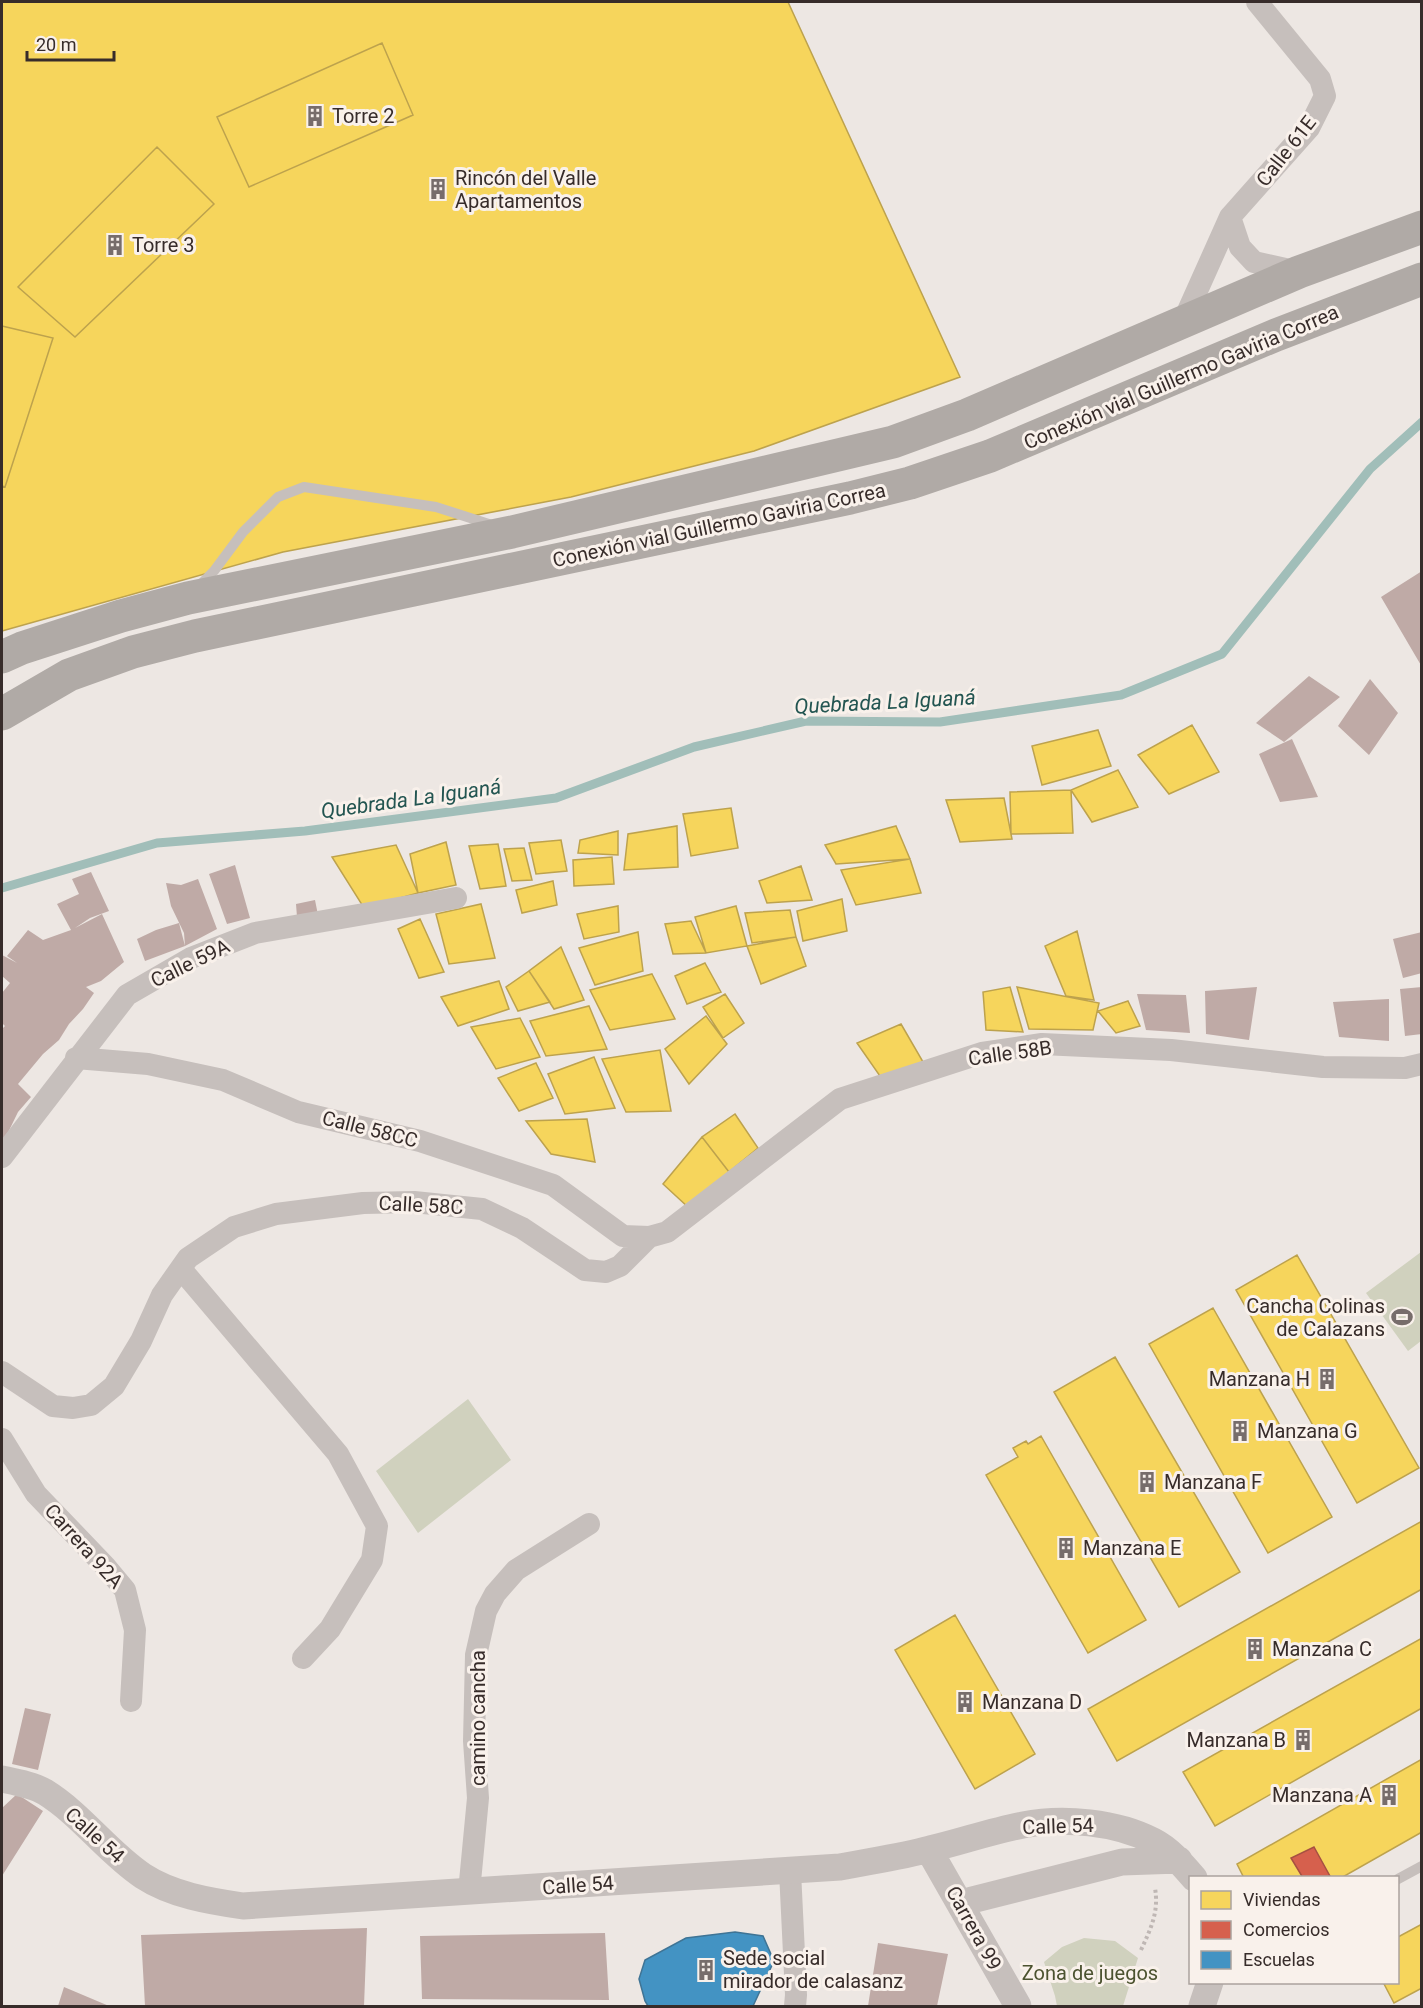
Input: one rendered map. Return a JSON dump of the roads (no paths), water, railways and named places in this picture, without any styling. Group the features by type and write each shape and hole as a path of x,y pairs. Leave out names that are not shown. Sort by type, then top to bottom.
{"highway":[{"name":"Conexión vial Guillermo Gaviria Correa","path":"2,657 22,648 110,620 188,598 512,532 893,442 967,415 1299,272 1422,227"},
{"name":"Conexión vial Guillermo Gaviria Correa","path":"2,714 69,675 133,652 195,636 850,498 910,483 1001,452 1276,335 1422,279"}],"street":[{"name":"Calle 61E","path":"1183,322 1230,217 1309,128 1325,96 1320,79 1257,2"},
{"path":"1230,217 1240,247 1254,262 1299,272"},
{"name":"Calle 59A","path":"2,1157 76,1058 127,995 191,958 255,933 456,898"},
{"name":"Calle 58B","path":"649,1237 667,1232 840,1099 982,1053 1042,1044 1171,1050 1323,1067 1405,1068 1422,1064"},
{"name":"Calle 58CC","path":"76,1058 148,1064 223,1080 298,1112 420,1141 553,1185 623,1236 649,1237"},
{"name":"Calle 58C","path":"2,1372 53,1406 73,1408 91,1405 114,1386 141,1341 162,1295 188,1258 234,1227 276,1214 363,1203 414,1202 482,1209 522,1228 585,1270 606,1272 620,1266 649,1237"},
{"path":"181,1269 338,1454 377,1526 372,1560 330,1629 303,1658"},
{"name":"Carrera 92A","path":"2,1439 36,1494 125,1590 135,1630 131,1701"},
{"name":"camino cancha","path":"469,1892 478,1798 474,1741 476,1655 486,1611 495,1594 516,1570 589,1524"},
{"name":"Calle 54","path":"2,1779 44,1791 84,1822 106,1845 144,1876 173,1891 243,1906 840,1867 929,1850 1026,1824 1077,1822 1106,1825 1154,1841 1186,1869"},
{"name":"Carrera 99","path":"929,1850 1018,2007"},
{"name":"Calle 54","path":"960,1903 1122,1862 1146,1860 1186,1869"},
{"path":"790,1870 795,2007"},
{"path":"1202,2007 1210,1984"}],"lane":[{"path":"188,598 214,571 243,532 278,497 303,487 436,507 512,532"},
{"path":"1399,1878 1422,1866"}],"waterway":[{"name":"Quebrada La Iguaná","path":"2,888 157,843 305,831 556,798 694,747 806,721 940,722 1121,695 1222,654 1370,469 1422,422"}],"place":[{"name":"Torre 2","path":"315,116"},
{"name":"Rincón del Valle Apartamentos","path":"438,189"},
{"name":"Torre 3","path":"115,245"},
{"name":"Cancha Colinas de Calazans","path":"1402,1317"},
{"name":"Manzana H","path":"1327,1379"},
{"name":"Manzana G","path":"1240,1431"},
{"name":"Manzana F","path":"1147,1482"},
{"name":"Manzana E","path":"1066,1548"},
{"name":"Manzana C","path":"1255,1649"},
{"name":"Manzana D","path":"965,1702"},
{"name":"Manzana B","path":"1303,1740"},
{"name":"Manzana A","path":"1389,1795"},
{"name":"Sede social mirador de calasanz","path":"706,1970"}],"park label":[{"name":"Zona de juegos","path":"1090,1973"}]}
